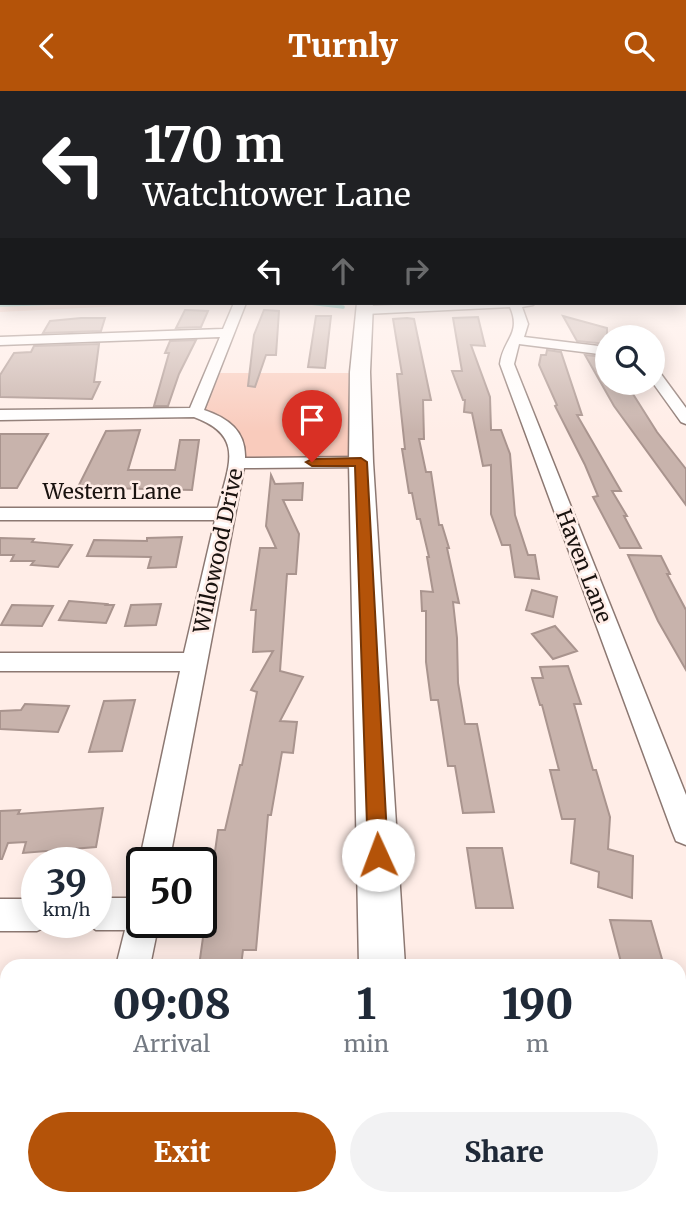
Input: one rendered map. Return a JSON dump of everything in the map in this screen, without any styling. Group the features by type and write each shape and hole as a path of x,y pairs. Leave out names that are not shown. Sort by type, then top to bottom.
{"main road":[{"path":"363,328 360,372 361,462 382,959"}],"street":[{"path":"196,412 229,328"},
{"name":"Haven Lane","path":"523,328 507,355 507,364 686,831"},
{"path":"0,341 227,333"},
{"path":"515,340 595,350"},
{"path":"665,390 686,419"},
{"name":"Willowood Drive","path":"0,415 196,412 213,418 229,429 237,440 237,463 157,847"},
{"path":"237,463 361,462"},
{"name":"Western Lane","path":"0,514 225,514"},
{"path":"0,662 194,662"},
{"path":"0,915 21,915"},
{"path":"135,959 139,938"}],"shaded area":[{"path":"212,373 358,373 360,462 239,463 238,440 196,412"}],"building":[{"path":"46,328 102,328 101,331 43,333"},
{"path":"257,328 278,328 276,355 266,355 255,387 248,386"},
{"path":"314,328 330,328 325,368 308,367"},
{"path":"394,328 416,328 431,400 423,400 424,439 419,439 426,472 431,472 439,525 442,525 449,548 459,603 453,602 458,683 465,724 477,724 494,812 463,813 455,766 448,766 438,700 431,700 426,662 426,611 422,611 421,591 433,592 429,557 412,493 409,493 402,449 405,449 397,374 402,374"},
{"path":"455,328 481,328 485,346 471,345 490,397 491,430 501,430 510,454 515,515 528,555 535,555 539,579 515,577 510,545 502,545 491,514 491,465 483,466 472,413 464,412 465,400 452,371 462,371"},
{"path":"570,328 595,328 595,343 577,341"},
{"path":"196,340 179,374 168,406 154,406 170,341"},
{"path":"99,344 94,382 100,382 92,399 0,397 0,375 14,353 31,352 34,346"},
{"path":"547,350 561,352 582,415 577,415 621,491 612,491 641,548 620,548 593,497 598,496 555,406 557,405 539,365 541,355 546,355"},
{"path":"585,355 595,356 595,373"},
{"path":"608,395 634,395 657,432 686,469 686,505"},
{"path":"140,430 128,470 175,470 180,440 199,440 192,490 104,488 103,491 76,491 106,431"},
{"path":"0,434 48,434 17,488 0,488"},
{"path":"271,475 275,484 303,483 302,500 283,500 299,534 296,574 287,574 280,671 303,677 280,721 297,722 293,753 282,752 271,815 268,815 256,950 243,950 242,959 200,959 203,938 217,938 216,847 218,830 225,830 242,765 257,692 251,690 273,651 253,652 256,610 251,610 260,548 276,548 266,526"},
{"path":"182,537 176,567 148,568 151,557 87,556 94,540 147,541 147,538"},
{"path":"0,538 34,539 32,542 72,545 58,567 31,565 34,561 11,561 14,555 0,555"},
{"path":"628,555 661,556 670,574 667,574 686,610 686,670 658,621"},
{"path":"532,590 557,597 553,617 526,610"},
{"path":"69,601 114,605 106,623 59,620"},
{"path":"161,604 156,625 125,626 131,605"},
{"path":"12,605 53,606 42,626 1,625"},
{"path":"555,626 577,651 553,659 532,634"},
{"path":"568,666 581,704 574,704 610,817 608,849 633,856 632,898 598,887 599,872 571,863 575,819 562,819 550,770 559,770 532,678 543,678 540,667"},
{"path":"135,700 122,751 89,752 104,701"},
{"path":"25,704 69,706 58,732 0,729 0,711 21,710"},
{"path":"103,808 96,847 25,847 26,842 8,843 0,859 0,811 20,810 18,814"},
{"path":"467,848 502,848 513,908 476,908"},
{"path":"610,920 651,921 662,959 620,959"}],"route":[{"path":"312,462 361,462 378,855"}]}
